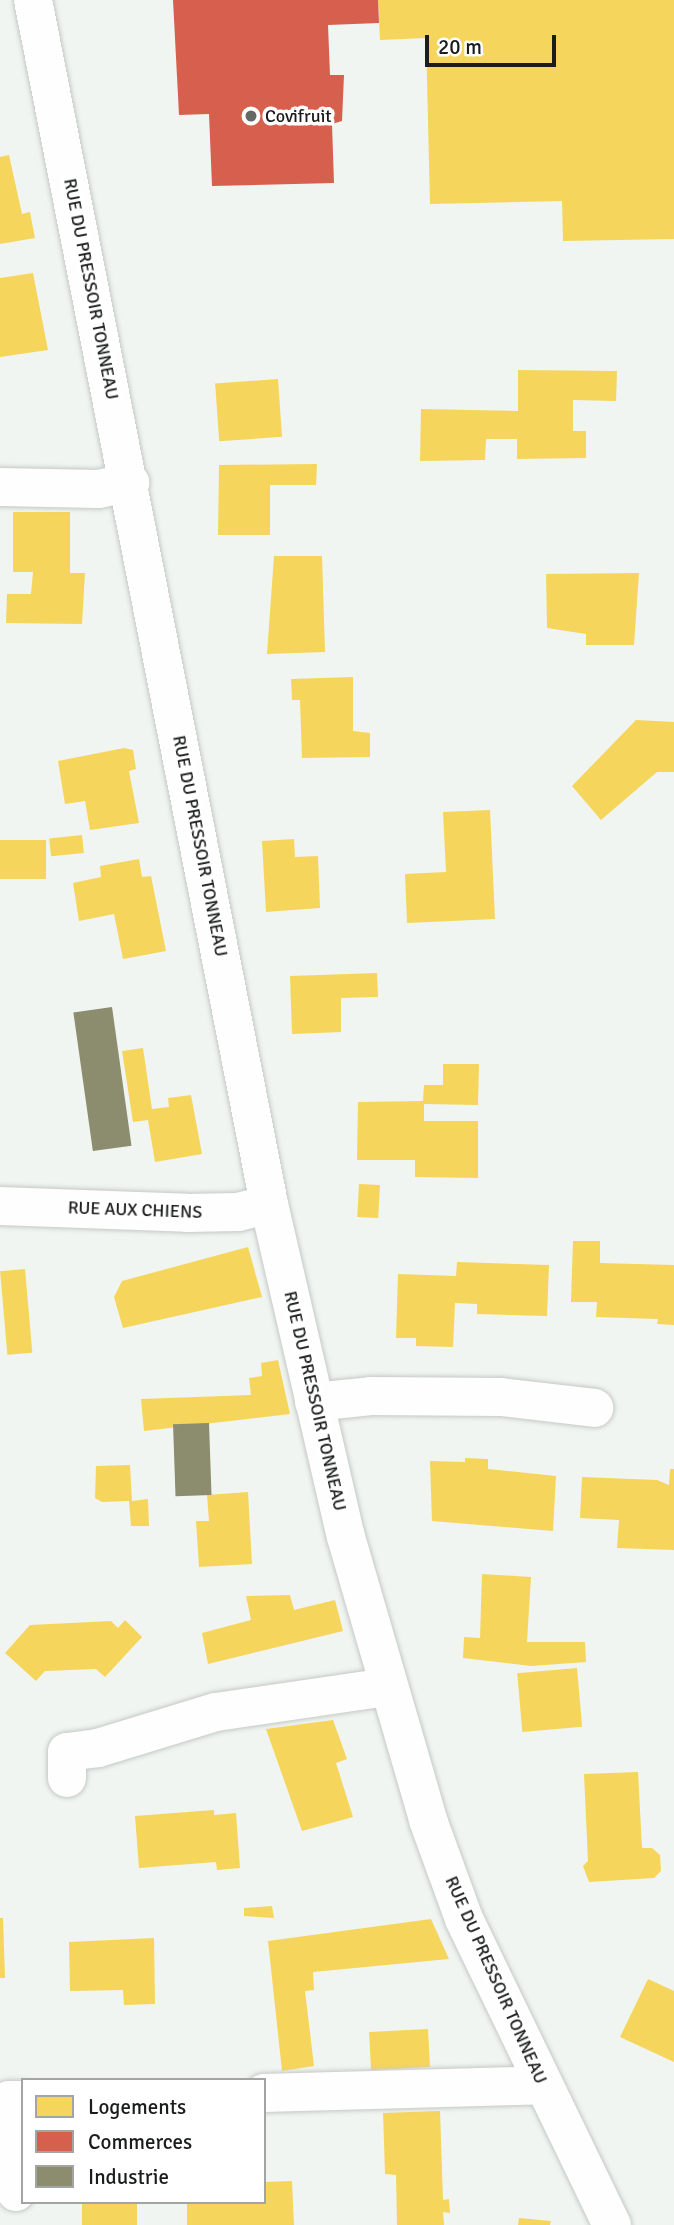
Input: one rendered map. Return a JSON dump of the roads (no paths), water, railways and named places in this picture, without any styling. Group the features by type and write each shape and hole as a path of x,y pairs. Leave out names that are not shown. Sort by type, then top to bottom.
{"street":[{"name":"RUE DU PRESSOIR TONNEAU","path":"33,0 130,483 269,1204 314,1402 387,1687 464,1919 612,2225"},
{"path":"0,487 98,489 130,483"},
{"name":"RUE AUX CHIENS","path":"0,1206 187,1213 237,1212 269,1204"},
{"path":"314,1402 371,1396 501,1397 594,1408"},
{"path":"67,1778 67,1752 98,1748 216,1712 387,1687"},
{"path":"266,2093 542,2085"},
{"path":"16,2192 9,2100 21,2100"}],"place":[{"name":"Covifruit","path":"251,116"}]}
